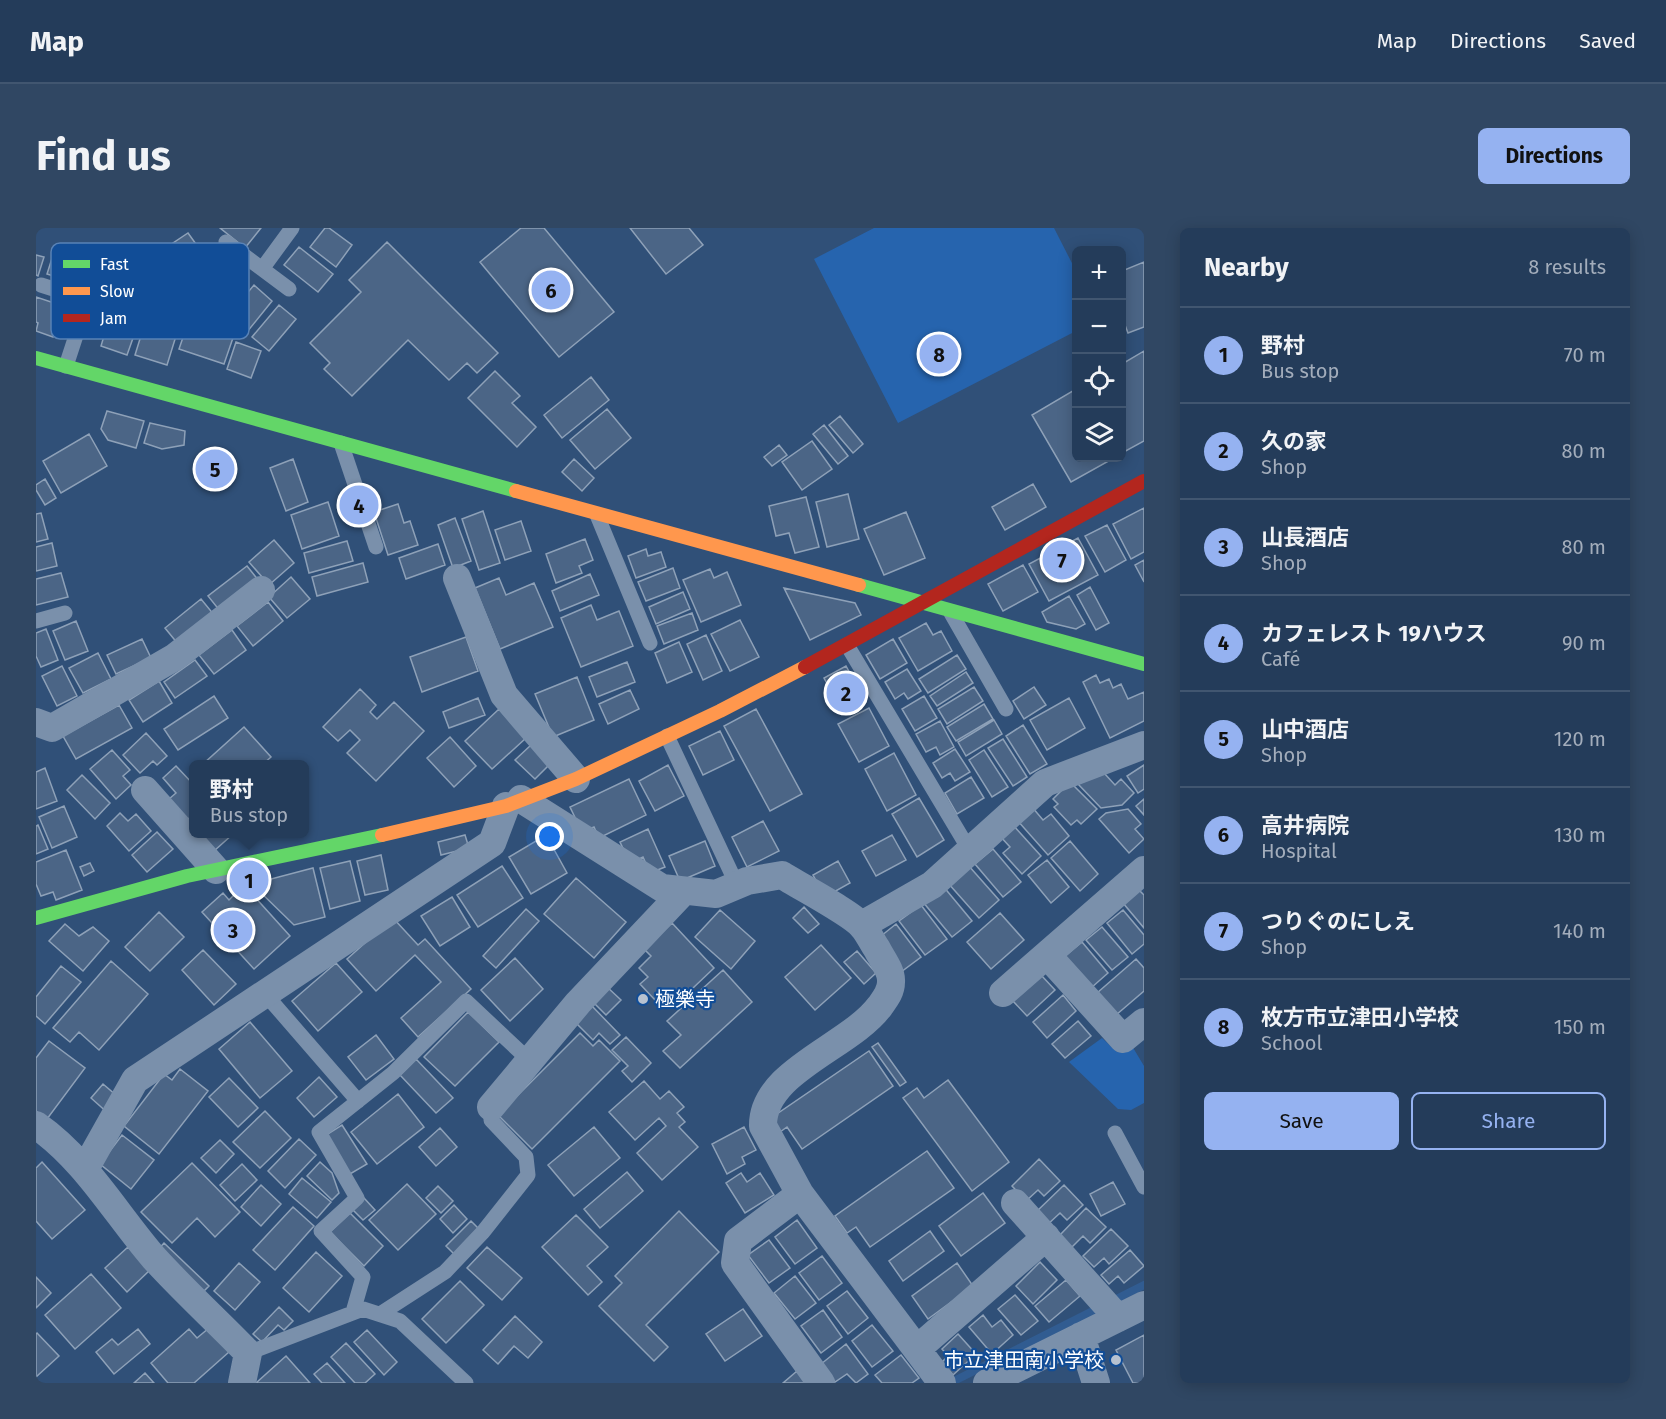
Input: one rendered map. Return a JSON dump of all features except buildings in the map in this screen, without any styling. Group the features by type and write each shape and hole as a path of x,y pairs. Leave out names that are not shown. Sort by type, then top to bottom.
{"street":[{"path":"36,358 596,513 929,602 1144,664"},
{"path":"36,918 216,870 513,803 576,779 667,736 929,602 1144,481"},
{"path":"457,578 504,696 576,779"},
{"path":"36,722 52,728 176,657 261,590"},
{"path":"862,925 932,885 1045,783 1144,745"},
{"path":"145,790 216,870"},
{"path":"513,803 662,888 716,894 737,885 782,874 862,925 887,967 892,980 888,994 874,1014 855,1032 785,1079 769,1100 763,1114 764,1126 800,1194 941,1382"},
{"path":"85,1169 135,1080 492,843 513,803"},
{"path":"1003,993 1144,870"},
{"path":"491,1107 531,1062 578,1003 684,891"},
{"path":"1047,955 1123,1039 1144,1022"},
{"path":"41,1135 85,1169 154,1258 248,1353 242,1383"},
{"path":"800,1194 738,1241 735,1263 821,1383"},
{"path":"1015,1203 1109,1307"},
{"path":"917,1350 1046,1237"},
{"path":"987,1383 1081,1336 1109,1307 1144,1305"},
{"path":"1081,1336 1096,1383"}],"lane":[{"path":"262,269 292,228"},
{"path":"249,259 289,289"},
{"path":"41,285 51,288"},
{"path":"66,366 75,339"},
{"path":"341,443 376,547"},
{"path":"596,513 650,643"},
{"path":"948,608 1006,709"},
{"path":"36,621 65,613"},
{"path":"847,645 970,851"},
{"path":"667,736 737,885"},
{"path":"266,995 358,1101"},
{"path":"353,1312 363,1277 321,1231 357,1198 319,1132 393,1073 466,1001 531,1062"},
{"path":"380,1314 445,1272 483,1232 528,1175 526,1157 491,1120 491,1107"},
{"path":"1115,1133 1144,1187"},
{"path":"248,1353 363,1309 400,1321 466,1383"}],"shaded area":[{"path":"874,228 1054,228 1072,263 1072,333 898,423 814,259"},
{"path":"1102,1038 1117,1052 1132,1046 1144,1066 1144,1103 1131,1110 1118,1109 1069,1062"}],"waterway":[{"path":"950,1383 1144,1285"}],"traffic: fast":[{"path":"36,358 516,491"},
{"path":"859,585 1144,664"},
{"path":"36,918 187,876 382,835"}],"traffic: slow":[{"path":"516,491 859,585"},
{"path":"382,835 506,806 576,779 720,711 805,667"}],"traffic: jam":[{"path":"805,667 1144,481"}],"place":[{"name":"高井病院","path":"551,290"},
{"name":"枚方市立津田小学校","path":"939,354"},
{"name":"山中酒店","path":"215,469"},
{"name":"カフェレスト 19ハウス","path":"359,505"},
{"name":"つりぐのにしえ","path":"1062,560"},
{"name":"久の家","path":"846,693"},
{"name":"野村","path":"249,880"},
{"name":"山長酒店","path":"233,930"},
{"name":"極樂寺","path":"643,999"},
{"name":"市立津田南小学校","path":"1116,1360"}]}
